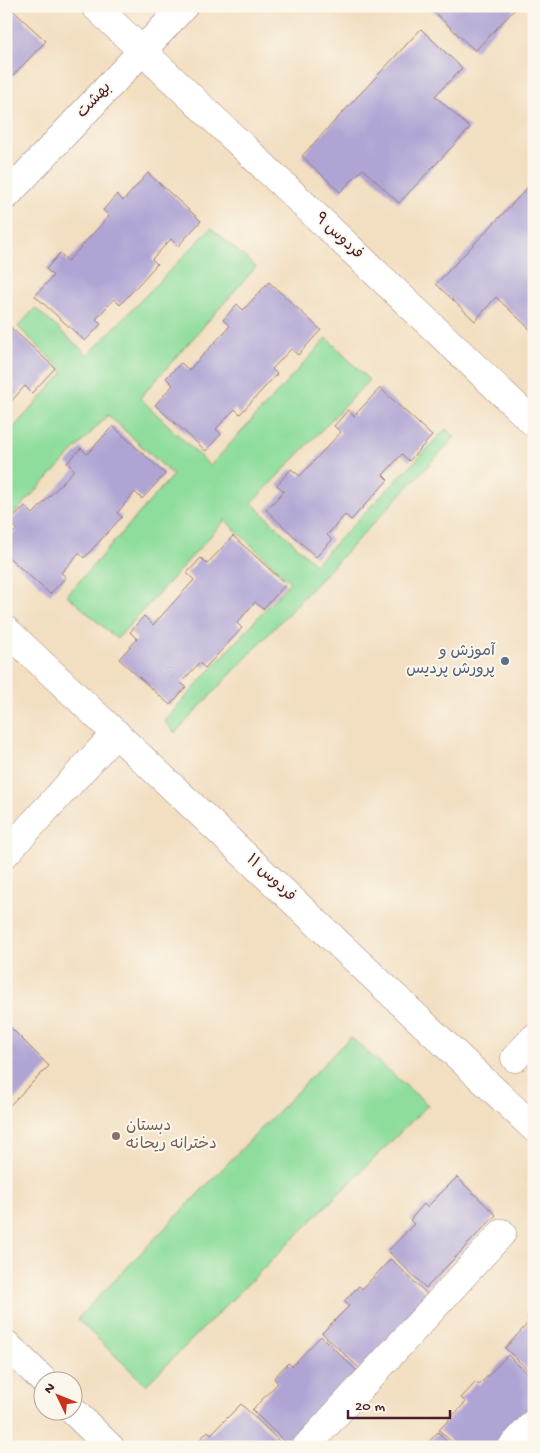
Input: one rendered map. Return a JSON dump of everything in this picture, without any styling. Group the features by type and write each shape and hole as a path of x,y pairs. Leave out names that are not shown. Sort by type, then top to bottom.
{"street":[{"name":"فردوس ۹","path":"95,6 534,423"},
{"name":"بهشت","path":"6,196 184,6"},
{"name":"فردوس ۱۱","path":"6,630 534,1128"},
{"path":"6,853 116,733"},
{"path":"515,1058 534,1038"},
{"path":"306,1447 502,1233"},
{"path":"6,1344 33,1370"},
{"path":"82,1420 110,1447"},
{"path":"512,1447 534,1423"}],"green space":[{"path":"211,228 256,267 140,398 210,466 327,338 369,380 252,503 315,564 446,429 455,437 175,733 164,721 290,582 225,520 117,639 67,595 173,475 108,415 6,522 6,436 64,372 18,327 35,308 88,355"},
{"path":"350,1037 428,1105 146,1385 77,1319"}],"building":[{"path":"6,6 46,41 6,83"},
{"path":"428,6 518,6 475,51"},
{"path":"421,29 462,68 435,96 470,128 399,203 363,169 340,192 302,156"},
{"path":"148,173 201,221 178,246 171,239 152,259 157,264 120,305 114,299 96,319 101,324 85,341 35,296 53,276 46,269 60,253 68,261 109,216 103,210 117,194 123,201"},
{"path":"534,181 534,331 496,297 475,321 436,284"},
{"path":"269,282 321,330 298,355 291,349 272,369 277,374 240,414 235,409 216,429 221,434 206,451 155,405 173,385 166,378 181,363 189,370 230,326 223,320 237,304 243,310"},
{"path":"6,323 55,368 32,393 25,386 6,407"},
{"path":"380,388 432,436 409,461 402,454 383,475 388,480 351,520 345,515 327,535 332,540 316,557 266,510 284,491 277,485 291,469 300,476 341,432 334,426 348,410 354,416"},
{"path":"113,426 165,474 142,499 135,492 117,513 122,517 84,558 79,553 61,573 66,577 50,594 6,555 6,540 17,529 10,522 25,506 33,514 74,470 67,463 81,448 87,454"},
{"path":"233,536 286,584 263,609 255,602 237,623 242,628 205,668 199,663 181,683 186,687 170,705 119,659 137,639 130,632 144,616 153,625 194,580 187,573 201,558 207,564"},
{"path":"6,1023 49,1066 6,1109"},
{"path":"457,1177 496,1215 426,1288 388,1251 414,1224 410,1220 424,1204 427,1207"},
{"path":"391,1259 430,1297 360,1369 322,1333 349,1306 344,1301 359,1286 362,1289"},
{"path":"534,1308 534,1376 505,1348 531,1320 527,1316"},
{"path":"321,1336 360,1374 290,1447 252,1410 278,1383 274,1378 288,1363 292,1366"},
{"path":"508,1355 534,1380 534,1407 495,1447 457,1447 439,1430 466,1402 461,1398 476,1382 479,1385"},
{"path":"241,1404 280,1442 275,1447 193,1447 208,1431 211,1434"},
{"path":"438,1432 452,1447 424,1447"}],"place":[{"name":"آموزش و پرورش پردیس","path":"505,661"},
{"name":"دبستان دخترانه ریحانه","path":"116,1136"}]}
